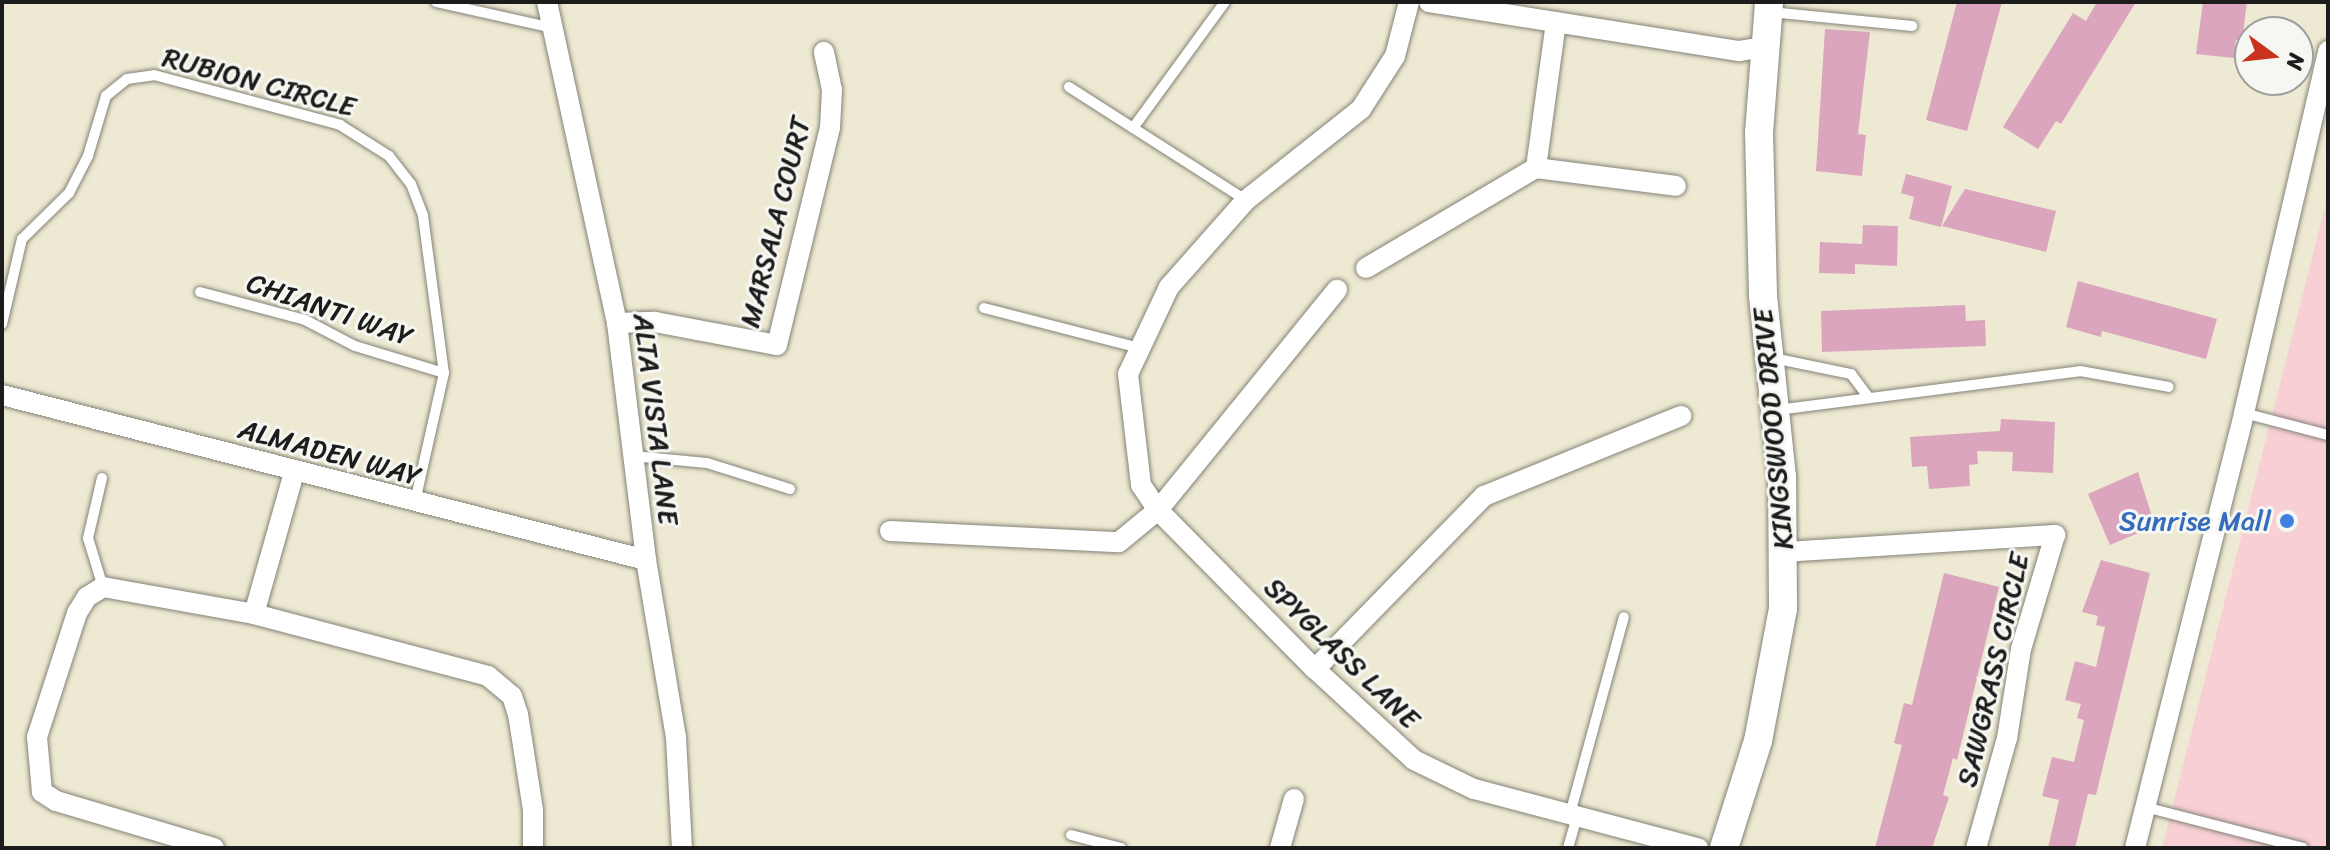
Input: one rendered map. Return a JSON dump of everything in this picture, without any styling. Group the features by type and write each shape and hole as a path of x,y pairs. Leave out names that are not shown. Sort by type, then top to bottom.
{"street":[{"name":"ALTA VISTA LANE","path":"547,2 617,323 646,560 676,738 682,848"},
{"name":"SPYGLASS LANE","path":"1409,2 1395,56 1361,109 1246,200 1169,287 1128,374 1141,485 1158,510 1315,669 1414,760 1474,789 1698,848"},
{"path":"1429,2 1739,51 1764,47"},
{"name":"KINGSWOOD DRIVE","path":"1724,848 1772,678 1783,609 1784,552 1769,357 1759,133 1768,7"},
{"path":"1536,168 1556,22"},
{"name":"MARSALA COURT","path":"617,323 655,322 777,345 830,128 832,90 824,52"},
{"path":"2135,848 2244,413 2327,55"},
{"path":"1366,268 1536,168 1676,186"},
{"path":"890,531 1119,542 1158,510 1337,290"},
{"name":"ALMADEN WAY","path":"2,395 414,504 646,560"},
{"path":"1315,669 1484,496 1681,416"},
{"path":"254,614 294,473"},
{"name":"SAWGRASS CIRCLE","path":"1784,552 2055,535 2021,649 2007,738 1976,848"},
{"path":"214,848 56,801 42,792 37,737 77,613 87,597 103,587 254,614 501,683 518,714 533,810 533,848"},
{"path":"1280,848 1294,799"}],"lane":[{"path":"436,2 553,28"},
{"path":"1133,128 1225,2"},
{"path":"1768,7 1912,26"},
{"name":"RUBION CIRCLE","path":"2,324 12,296 22,239 57,207 80,175 106,96 127,79 154,75 340,125 389,156 411,184 423,216 444,373 414,504"},
{"path":"1069,87 1246,200"},
{"path":"2,284 12,296"},
{"name":"CHIANTI WAY","path":"200,292 305,320 355,346 444,373"},
{"path":"984,308 1140,348"},
{"path":"1769,357 1851,374 1869,398"},
{"path":"1775,410 2080,371 2169,387"},
{"path":"2244,413 2328,435"},
{"path":"633,456 707,463 790,489"},
{"path":"102,478 88,538 103,587"},
{"path":"1568,848 1624,617"},
{"path":"2145,807 2303,848"},
{"path":"1071,835 1121,848"}],"shaded area":[{"name":"Sunrise Mall","path":"2328,195 2328,848 2162,848"}],"building":[{"path":"1957,2 2002,2 1967,131 1926,120"},
{"path":"2097,2 2136,2 2061,124 2056,121 2038,149 2003,127 2073,13 2086,21"},
{"path":"2203,2 2247,2 2245,16 2234,16 2234,58 2196,54"},
{"path":"1825,29 1870,32 1858,134 1866,135 1862,176 1816,171"},
{"path":"1906,174 1952,186 1941,227 1909,219 1914,197 1901,193"},
{"path":"1965,189 2056,211 2046,252 1942,226"},
{"path":"1863,225 1898,226 1897,266 1855,264 1855,274 1819,273 1820,242 1862,244"},
{"path":"2078,281 2217,319 2206,359 2102,331 2101,337 2066,327"},
{"path":"1965,305 1966,321 1985,320 1986,346 1822,352 1821,311"},
{"path":"2001,419 2055,422 2053,473 2012,471 2013,452 1977,451 1978,464 1969,465 1970,486 1929,489 1927,466 1912,467 1910,437 2000,431"},
{"path":"2138,472 2155,526 2110,545 2088,494"},
{"path":"2101,560 2150,573 2096,795 2088,794 2075,848 2048,848 2059,800 2042,796 2052,757 2074,762 2084,720 2077,718 2081,704 2065,700 2075,661 2096,667 2105,627 2096,625 2098,616 2082,612"},
{"path":"1944,573 1999,587 1957,760 1953,758 1943,795 1949,797 1932,848 1875,848 1902,745 1894,743 1904,703 1912,705"}],"place":[{"name":"Sunrise Mall","path":"2287,521"}]}
